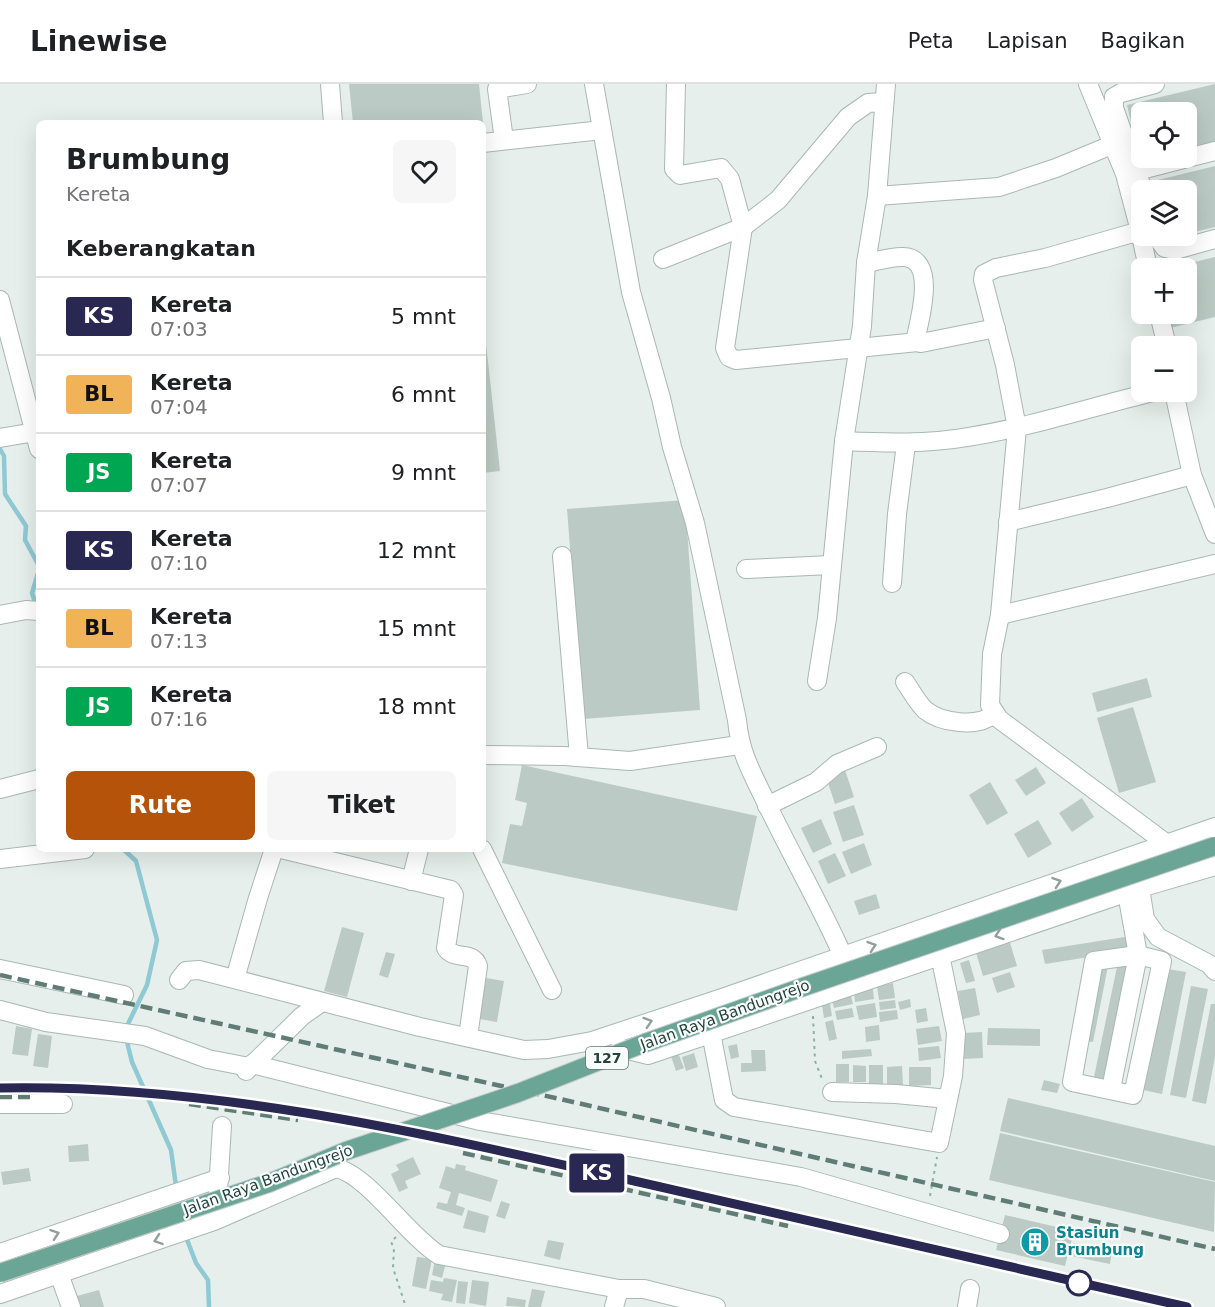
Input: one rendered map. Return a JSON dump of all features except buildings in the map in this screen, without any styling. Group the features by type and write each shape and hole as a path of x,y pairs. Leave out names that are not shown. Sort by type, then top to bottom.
{"main road":[{"name":"Jalan Raya Bandungrejo","path":"0,1273 259,1186 346,1151 518,1093 729,1013 1215,846"}],"street":[{"path":"330,84 333,120"},
{"path":"504,140 497,86 527,84"},
{"path":"594,84 631,292 661,398 672,447 695,523 732,697 739,745 767,806 823,910 843,956"},
{"path":"676,84 674,169 680,175 721,168 726,172 730,179 742,227 725,348 729,357 736,360 926,343 996,328"},
{"path":"1089,84 1094,103 1114,144 1131,189"},
{"path":"1140,180 1114,108 1114,98 1121,93 1155,84"},
{"path":"663,259 742,227 778,200 848,117 885,93"},
{"path":"817,681 827,618 844,441 859,348 866,263 877,196 885,93"},
{"path":"486,143 602,130"},
{"path":"877,196 999,187 1056,168 1114,144"},
{"path":"1137,171 1215,151"},
{"path":"1131,237 990,270 984,274 983,280 1005,365 1017,428 1000,615 992,663 990,705 994,714 1167,844"},
{"path":"1197,244 1215,239"},
{"path":"1163,246 1175,250 1190,246"},
{"path":"866,263 904,257 911,259 919,266 925,284 918,342"},
{"path":"0,300 36,436"},
{"path":"844,441 906,444 967,437 1017,428 1131,398"},
{"path":"1176,402 1192,475 1215,534"},
{"path":"5,437 36,440"},
{"path":"892,583 897,514 906,444"},
{"path":"1008,522 1192,475"},
{"path":"562,556 579,757"},
{"path":"1000,615 1215,564"},
{"path":"746,569 831,565"},
{"path":"0,615 33,611"},
{"path":"905,682 919,703 928,712 937,716 973,722 982,721 994,714"},
{"path":"486,755 579,757 630,761 739,745"},
{"path":"767,806 816,782 837,764 877,747"},
{"path":"0,789 36,780"},
{"path":"179,980 185,972 193,969 524,1050 548,1049 592,1041 1215,827"},
{"path":"0,859 65,852"},
{"path":"235,978 273,852"},
{"path":"307,852 325,854 453,892 446,948 455,955 472,957 477,960 478,966 468,1037"},
{"path":"411,881 418,852"},
{"path":"483,852 552,990"},
{"path":"592,1041 648,1055 1134,890 1215,866"},
{"path":"1134,890 1138,954 1111,1089 1072,1082 1094,961 1138,954"},
{"path":"1134,890 1145,919 1158,937 1209,964 1215,971"},
{"path":"711,1033 724,1101 734,1107 939,1143 948,1099 956,1033 940,955"},
{"path":"0,969 124,995"},
{"path":"248,1069 302,1016 322,1002"},
{"path":"0,1010 46,1022 145,1036 208,1059 480,1121 801,1178 1000,1234"},
{"path":"832,1092 896,1094 948,1099"},
{"path":"0,1104 63,1104"},
{"path":"214,1221 220,1178 222,1126"},
{"path":"0,1294 214,1221 336,1168 344,1170 367,1189 426,1248 439,1255 616,1298 644,1289 716,1307"},
{"path":"0,1252 220,1178"},
{"path":"59,1274 71,1307"},
{"path":"967,1307 970,1289"}],"path":[{"path":"813,998 815,1061 827,1089 832,1092"},
{"path":"927,1213 939,1143"},
{"path":"406,1307 393,1268 394,1248 391,1242 407,1227"}],"waterway":[{"path":"0,449 4,456 5,494 26,526 25,540 36,560"},
{"path":"36,580 32,593 36,605"},
{"path":"125,1030 147,985 157,940 136,861 126,852"},
{"path":"126,1038 132,1062 171,1150 176,1186"},
{"path":"186,1237 196,1263 208,1280 209,1307"}],"railway":[{"path":"0,975 560,1099 1215,1249"},
{"path":"0,1088 79,1089 158,1094 314,1114 392,1128 1187,1307"},
{"path":"0,1097 33,1097"},
{"path":"189,1104 298,1120"},
{"path":"463,1153 788,1226"}],"train":[{"name":"KS","path":"0,1088 86,1088 158,1092 286,1109 430,1136 1187,1307"}],"place":[{"name":"Stasiun Brumbung","path":"1035,1242"}]}
